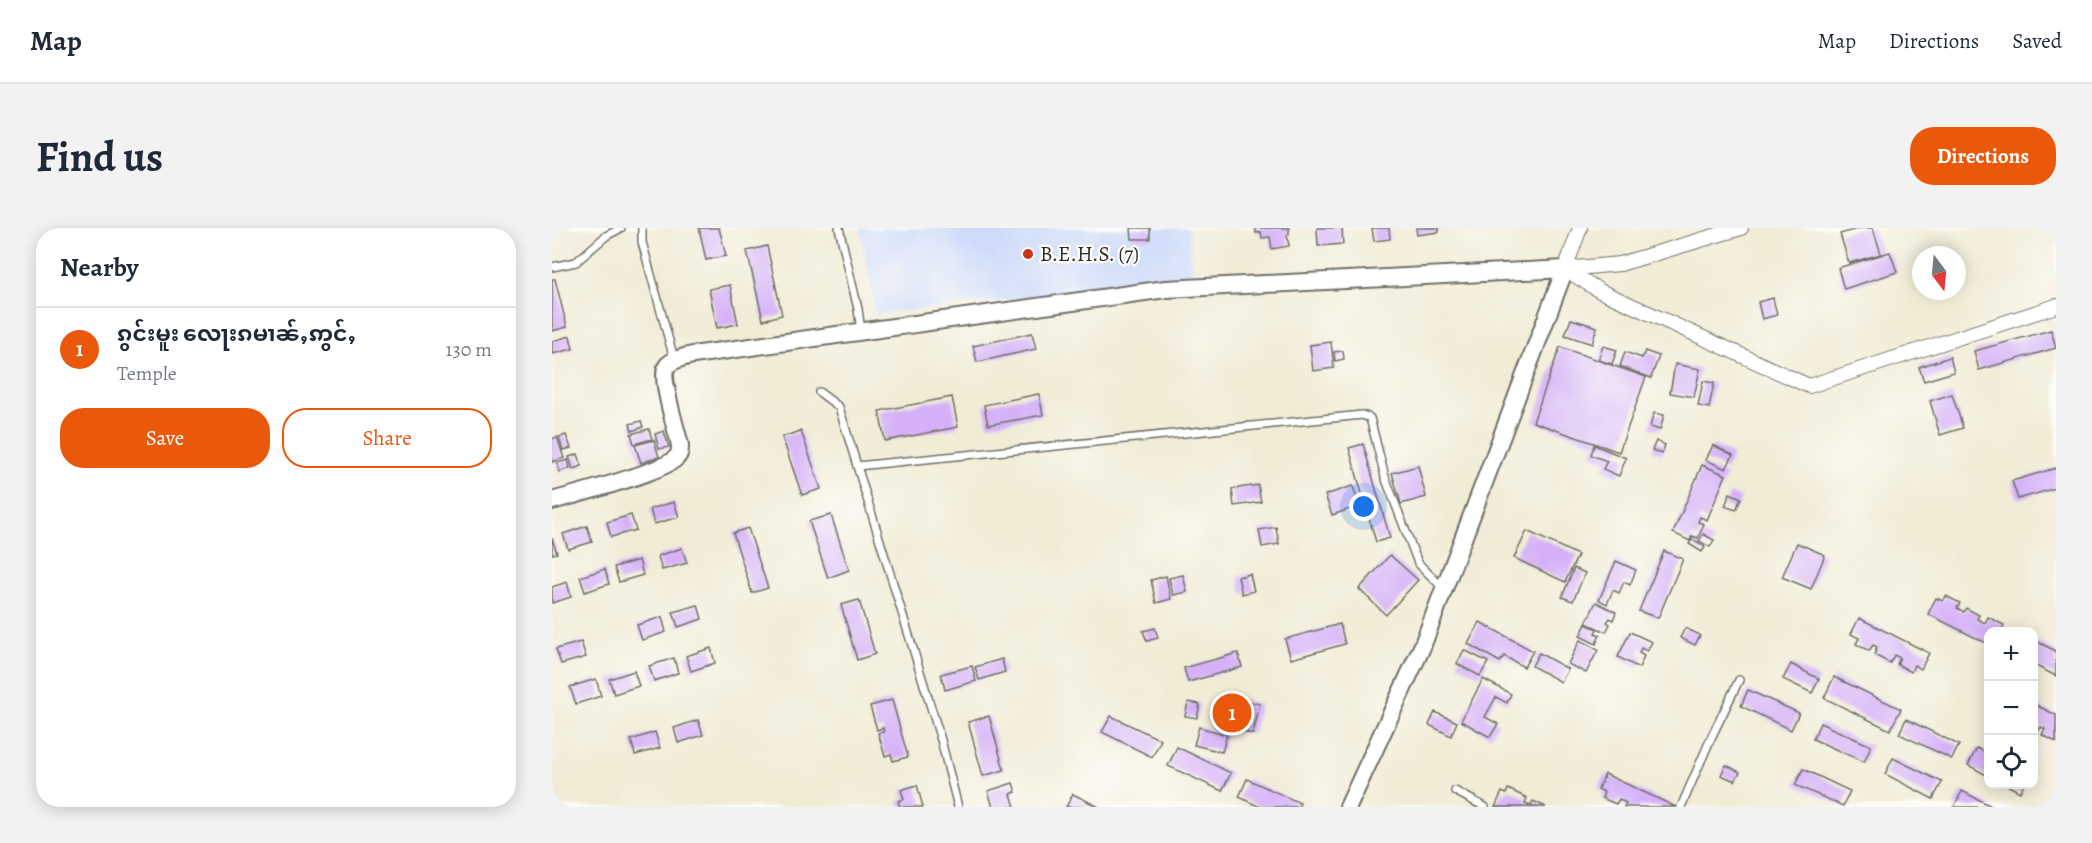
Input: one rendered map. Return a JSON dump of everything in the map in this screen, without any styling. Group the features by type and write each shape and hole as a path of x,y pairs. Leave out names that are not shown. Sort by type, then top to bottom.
{"street":[{"path":"1348,807 1422,647 1580,228"},
{"path":"552,501 657,468 676,459 681,445 664,377 667,365 693,355 1166,289 1565,269 1620,264 1741,228"},
{"path":"1565,269 1600,291 1809,386 2056,306"}],"lane":[{"path":"552,267 576,262 606,236 621,228"},
{"path":"642,228 642,242 674,361"},
{"path":"839,228 858,309 861,332"},
{"path":"819,392 839,407 941,740 958,807"},
{"path":"857,466 1362,415 1370,418 1385,477 1418,563 1444,589"},
{"path":"1682,807 1739,680"},
{"path":"1455,791 1485,807"}],"shaded area":[{"name":"B.E.H.S. (7)","path":"860,228 1189,228 1192,281 876,314"}],"building":[{"path":"699,228 719,228 726,256 706,260"},
{"path":"1131,228 1150,228 1150,239 1132,239"},
{"path":"1255,228 1289,228 1287,235 1289,246 1272,249 1270,237 1262,238 1261,232 1256,233"},
{"path":"1317,228 1342,228 1343,244 1318,246"},
{"path":"1372,228 1389,228 1390,239 1374,241"},
{"path":"1416,228 1439,228 1439,232 1417,235"},
{"path":"1860,228 1873,228 1881,254 1849,263 1840,234"},
{"path":"767,246 782,315 763,320 747,251"},
{"path":"1890,252 1897,272 1844,289 1838,268"},
{"path":"552,279 555,279 567,327 552,331"},
{"path":"730,285 738,324 717,328 709,289"},
{"path":"1773,298 1777,315 1762,319 1758,302"},
{"path":"1571,319 1597,327 1592,344 1565,335"},
{"path":"2051,330 2056,348 1979,370 1974,351"},
{"path":"1032,333 1036,349 977,362 973,346"},
{"path":"570,336 573,349 552,354 552,341"},
{"path":"1331,342 1334,368 1313,371 1310,345"},
{"path":"1603,346 1617,350 1612,364 1598,360"},
{"path":"1560,347 1646,377 1619,452 1533,422"},
{"path":"1343,351 1344,359 1335,361 1334,352"},
{"path":"1645,351 1659,356 1651,378 1620,366 1625,352 1642,358"},
{"path":"1950,357 1954,372 1924,381 1919,367"},
{"path":"1675,364 1700,369 1694,397 1670,393"},
{"path":"1703,381 1714,383 1709,408 1698,406"},
{"path":"1039,394 1043,415 988,425 984,405"},
{"path":"1952,394 1963,428 1940,435 1930,401"},
{"path":"952,397 958,427 885,441 879,411"},
{"path":"1654,413 1664,415 1660,430 1650,427"},
{"path":"641,421 643,427 632,431 630,424"},
{"path":"649,429 652,439 634,444 631,434"},
{"path":"664,431 669,447 659,449 655,434"},
{"path":"801,431 821,489 802,495 782,437"},
{"path":"566,435 571,448 563,450 559,437"},
{"path":"557,437 564,458 552,462 552,439"},
{"path":"654,440 659,457 641,463 635,445"},
{"path":"1656,441 1665,445 1662,454 1652,450"},
{"path":"1363,444 1390,538 1376,542 1349,448"},
{"path":"1594,445 1626,458 1619,476 1603,469 1607,461 1591,455"},
{"path":"1713,445 1733,455 1726,469 1706,460"},
{"path":"578,454 582,466 573,469 569,457"},
{"path":"568,460 570,468 559,472 557,463"},
{"path":"1702,465 1726,475 1707,520 1700,517 1698,522 1704,524 1698,538 1692,536 1690,541 1673,533"},
{"path":"1418,466 1426,497 1401,504 1392,473"},
{"path":"2056,468 2056,488 2018,499 2012,481"},
{"path":"1258,485 1261,502 1234,506 1232,489"},
{"path":"1353,486 1359,506 1332,515 1325,495"},
{"path":"1730,493 1741,498 1736,510 1725,506"},
{"path":"674,502 679,517 654,524 650,509"},
{"path":"631,515 636,530 611,537 607,522"},
{"path":"831,515 849,570 828,578 809,521"},
{"path":"587,526 592,542 568,549 563,534"},
{"path":"1276,527 1279,544 1262,547 1259,530"},
{"path":"748,528 768,588 752,593 733,533"},
{"path":"1527,531 1578,555 1565,582 1514,558"},
{"path":"1703,534 1714,540 1710,547 1699,541"},
{"path":"552,538 557,553 552,554"},
{"path":"1692,539 1705,547 1702,552 1689,544"},
{"path":"1797,543 1825,555 1811,589 1782,577"},
{"path":"682,548 687,563 662,570 658,556"},
{"path":"1664,551 1683,559 1658,618 1639,611"},
{"path":"1390,555 1418,580 1386,615 1359,589"},
{"path":"639,560 643,575 619,582 614,567"},
{"path":"1616,561 1636,570 1630,585 1624,582 1619,593 1613,590 1607,604 1599,600"},
{"path":"1574,568 1585,573 1573,601 1562,597"},
{"path":"605,569 609,584 585,592 580,577"},
{"path":"1250,574 1254,591 1242,594 1238,577"},
{"path":"1183,575 1187,592 1173,595 1169,578"},
{"path":"1166,576 1171,599 1156,603 1151,580"},
{"path":"567,582 571,597 552,603 552,587"},
{"path":"1946,596 1960,603 1957,608 1964,612 1966,608 1979,615 1977,619 1985,623 1988,617 2004,625 2003,627 1984,627 1984,642 1928,614 1936,598 1943,601"},
{"path":"859,600 875,654 857,660 841,605"},
{"path":"1596,602 1616,612 1613,620 1610,618 1607,622 1610,624 1606,632 1586,623"},
{"path":"698,605 702,619 678,627 673,612"},
{"path":"662,617 666,632 642,640 637,625"},
{"path":"1859,618 1929,653 1921,669 1914,665 1911,672 1897,664 1900,658 1894,655 1890,663 1874,655 1877,647 1873,645 1869,651 1856,644 1859,638 1851,634"},
{"path":"1480,622 1533,651 1524,667 1504,656 1500,662 1468,644"},
{"path":"1340,624 1345,644 1291,659 1285,639"},
{"path":"1586,624 1597,629 1595,633 1600,635 1596,644 1580,636"},
{"path":"1155,628 1158,638 1147,641 1143,631"},
{"path":"1685,628 1700,635 1695,645 1680,638"},
{"path":"1630,632 1652,642 1647,651 1641,648 1639,653 1644,656 1639,668 1618,657"},
{"path":"1580,640 1598,650 1586,673 1568,664"},
{"path":"581,642 586,657 561,664 556,649"},
{"path":"2038,642 2056,651 2056,676 2038,667"},
{"path":"711,648 715,663 691,671 686,656"},
{"path":"1464,650 1488,662 1480,676 1457,664"},
{"path":"1238,653 1242,667 1188,682 1184,668"},
{"path":"1539,653 1568,669 1561,682 1532,666"},
{"path":"674,658 678,673 654,681 649,666"},
{"path":"1002,659 1005,672 979,680 975,667"},
{"path":"1791,664 1819,679 1812,693 1783,679"},
{"path":"972,666 976,681 945,690 941,674"},
{"path":"634,671 639,686 614,694 609,679"},
{"path":"1834,677 1901,709 1890,730 1824,698"},
{"path":"596,679 601,696 576,704 570,687"},
{"path":"1483,679 1511,694 1507,703 1496,697 1485,717 1498,724 1490,737 1461,721"},
{"path":"1748,690 1799,713 1791,730 1741,706"},
{"path":"1221,695 1260,704 1253,734 1215,726"},
{"path":"892,700 908,757 893,761 891,754 885,756 878,733 884,732 883,728 877,730 870,706"},
{"path":"1188,702 1200,704 1197,718 1185,716"},
{"path":"2038,706 2056,715 2056,742 2042,735 2045,729 2041,727 2038,732"},
{"path":"1435,712 1457,722 1451,736 1429,725"},
{"path":"989,716 1004,770 983,776 968,722"},
{"path":"1111,716 1161,740 1152,757 1102,732"},
{"path":"1906,719 1959,745 1952,759 1899,734"},
{"path":"698,720 703,735 678,743 674,728"},
{"path":"1820,723 1871,746 1864,762 1813,739"},
{"path":"1199,727 1227,735 1222,752 1194,745"},
{"path":"655,732 660,748 635,755 631,740"},
{"path":"1177,747 1231,773 1222,791 1168,766"},
{"path":"1977,748 1984,752 1984,774 1968,765"},
{"path":"1893,758 1942,782 1933,799 1885,774"},
{"path":"1726,765 1740,772 1735,781 1721,775"},
{"path":"1803,769 1850,791 1843,806 1795,785"},
{"path":"1605,774 1676,807 1624,807 1626,803 1619,799 1616,804 1602,798 1604,792 1598,789"},
{"path":"1247,779 1300,803 1298,807 1260,807 1239,797"},
{"path":"1013,783 1016,792 1011,794 1015,807 993,807 988,791"},
{"path":"917,785 923,807 900,807 898,801 904,799 901,790"},
{"path":"1508,789 1527,798 1525,803 1531,805 1533,801 1546,807 1495,807 1502,792 1506,794"},
{"path":"1962,791 1993,807 1954,807"},
{"path":"1073,794 1099,807 1066,807"}],"place":[{"name":"B.E.H.S. (7)","path":"1028,254"},
{"name":"ၵွင်းမူး လေႃးၵမၢၼ်ႇဢွင်ႇ","path":"1232,713"}]}
